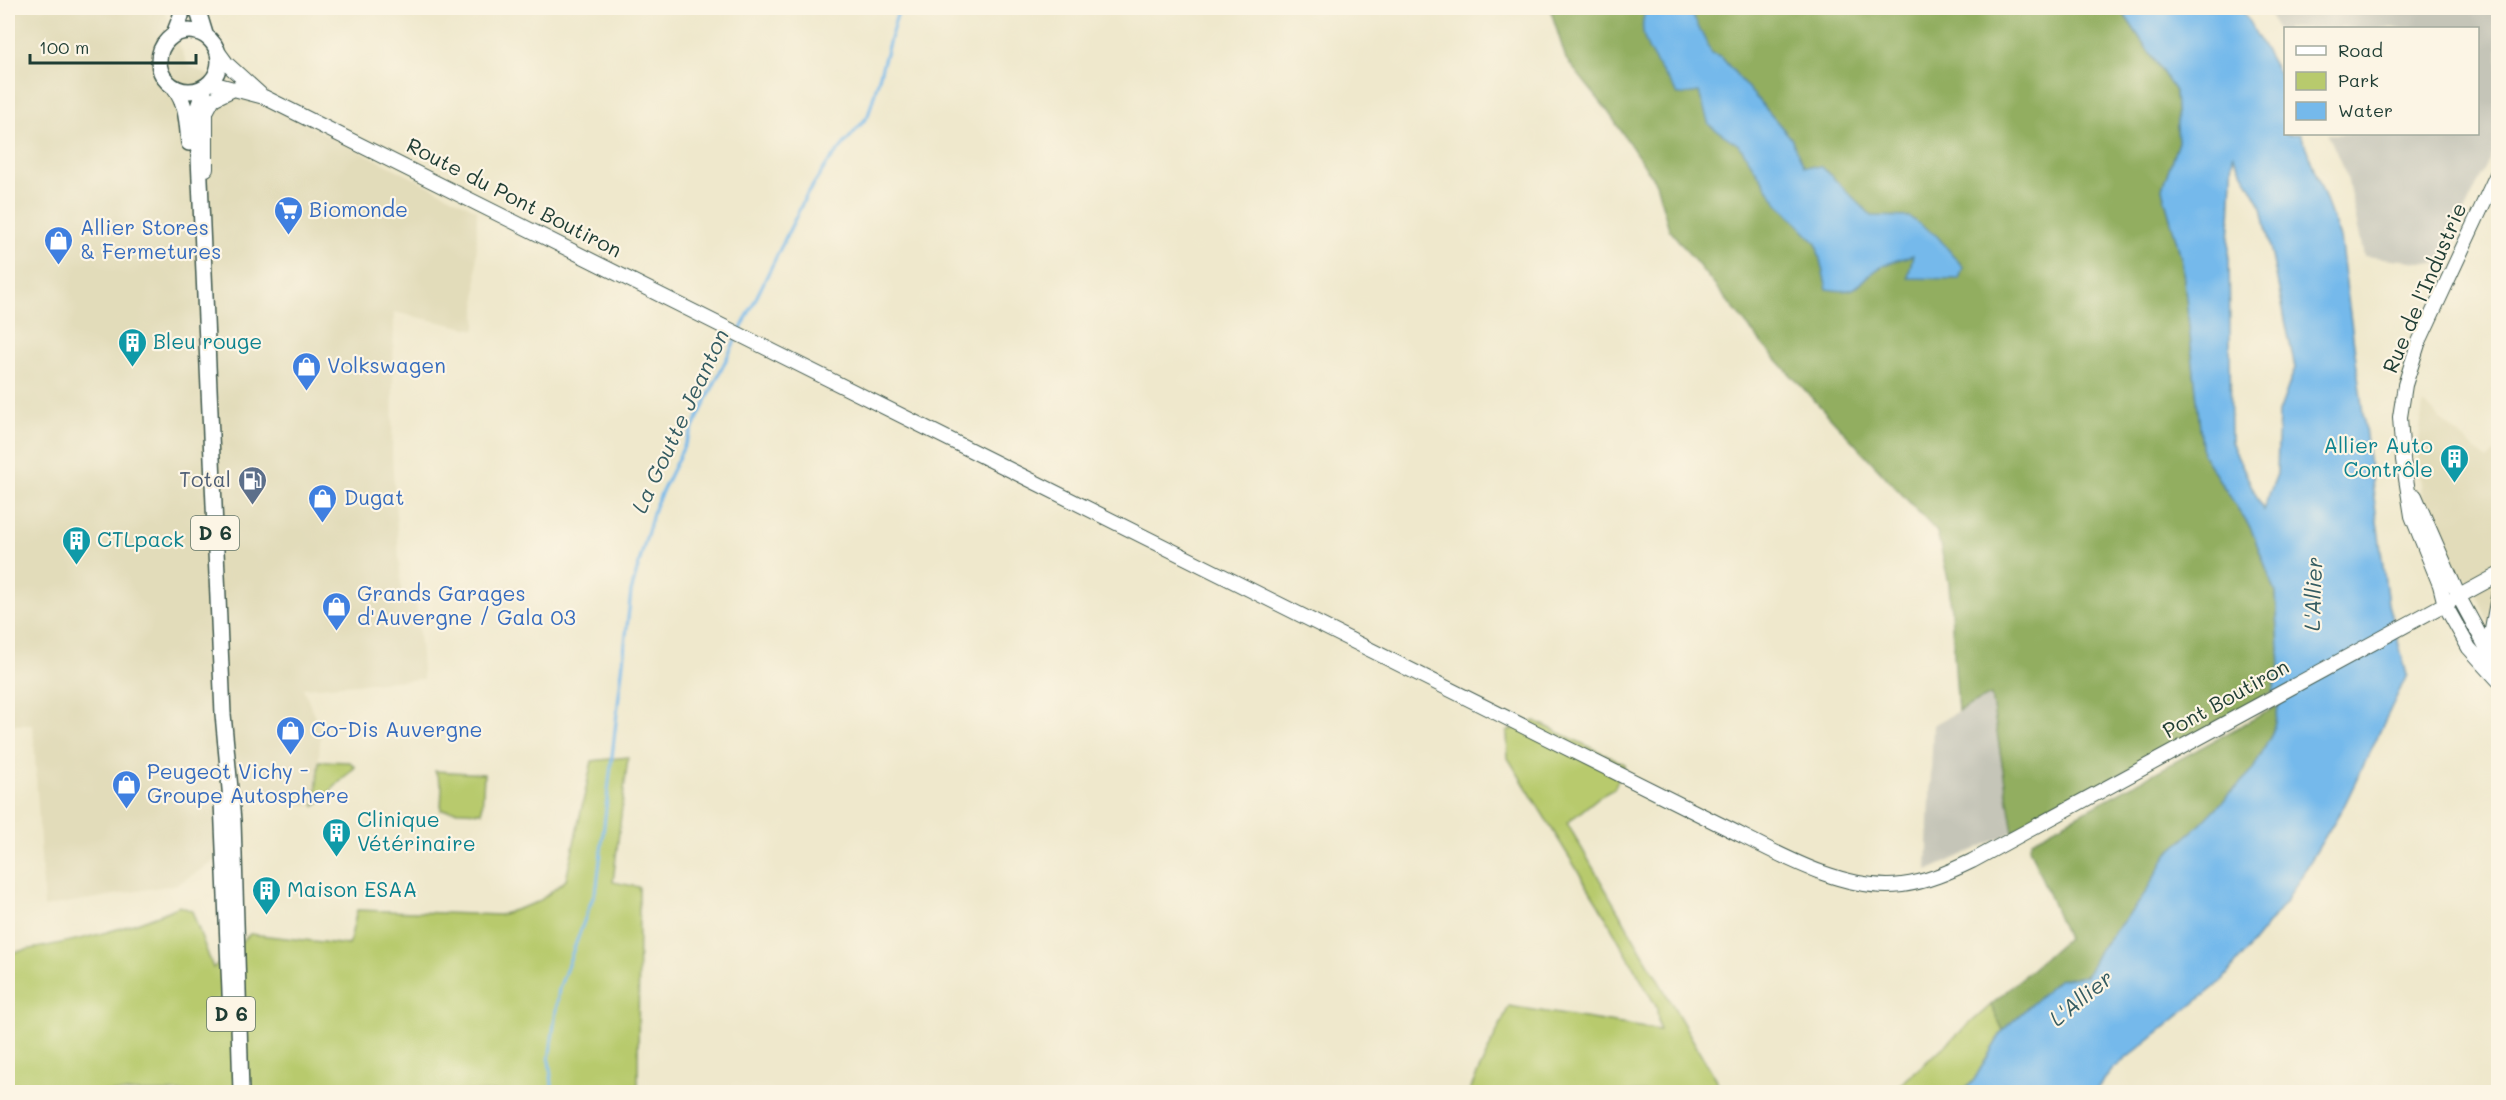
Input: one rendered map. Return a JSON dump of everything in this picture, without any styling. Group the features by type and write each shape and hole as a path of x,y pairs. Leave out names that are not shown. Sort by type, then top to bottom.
{"main road":[{"path":"181,8 181,16 174,34 163,45 159,61 163,76 174,87 189,92 208,85 219,69 219,53 205,34 197,8"},
{"path":"174,34 190,30 205,34"},
{"name":"Route du Pont Boutiron","path":"219,53 227,64 264,97"},
{"name":"D 6","path":"208,85 197,110 204,226 207,352 223,714 233,821 240,1092"},
{"name":"Route du Pont Boutiron","path":"208,85 236,88 264,97 744,337"},
{"name":"D 6","path":"174,87 183,98 186,110 200,305 207,352"},
{"path":"204,226 206,112 213,99 236,88"},
{"name":"Rue de l'Industrie","path":"2498,672 2469,648 2445,605 2440,585 2412,516 2403,460 2400,417 2410,368 2499,172"},
{"name":"Pont Boutiron","path":"744,337 1707,817 1832,876 1879,886 1901,885 1940,876 2023,835 2499,575"},
{"name":"Rue de l'Industrie","path":"2403,460 2428,528 2459,597 2498,672"},
{"path":"2498,672 2492,635 2494,612 2499,597"}],"shaded area":[{"path":"8,8 163,8 188,65 477,210 476,330 394,312 392,457 402,600 416,599 423,679 303,688 321,731 315,806 243,799 244,843 178,884 44,907 33,725 8,725"},
{"path":"2266,8 2498,8 2498,141 2439,264 2364,256 2347,177 2328,135 2479,135 2479,27 2284,27 2284,42"},
{"path":"2423,403 2487,460 2498,449 2498,645 2471,583 2450,564 2422,500 2418,450"},
{"path":"1991,694 2013,832 1927,871 1933,725"}],"green space":[{"path":"1550,8 2120,8 2175,91 2178,142 2162,189 2182,261 2203,455 2251,529 2276,593 2280,666 2273,692 2013,832 1991,695 1958,711 1949,583 1937,532 1764,346 1669,229 1656,183 1607,110 1566,59"},
{"path":"2279,705 2272,734 2252,771 2199,826 2168,853 2141,900 2100,949 2086,976 2058,980 2003,1030 1991,1005 2067,938 2029,848 2032,840"},
{"path":"1535,721 1625,764 1614,789 1599,797 1567,823 1723,1092 1469,1092 1509,1006 1659,1030 1657,1008 1597,902 1508,758 1507,731"},
{"path":"628,757 613,882 639,887 638,1092 8,1092 8,953 96,935 180,906 192,911 213,968 250,934 349,945 357,910 500,915 538,902 566,880 592,761"},
{"path":"319,761 350,762 355,767 315,806"},
{"path":"435,771 484,774 482,812 441,810 442,787"},
{"path":"1991,1005 2003,1030 1974,1080 1963,1092 1892,1092"}],"water":[{"path":"1647,8 1689,8 1712,54 1722,58 1791,138 1804,166 1822,167 1872,216 1909,217 1937,236 1963,267 1959,279 1908,278 1913,255 1885,265 1853,289 1839,291 1827,289 1816,243 1776,201 1740,146 1709,125 1699,92 1678,95 1657,64 1643,31 1643,19"},
{"name":"L'Allier","path":"2120,8 2241,8 2279,74 2284,89 2284,135 2301,135 2340,238 2388,604 2407,675 2345,804 2285,903 2222,981 2113,1069 2094,1092 1963,1092 1974,1080 2003,1030 2058,980 2086,976 2100,949 2141,900 2168,853 2199,826 2252,771 2272,734 2279,705 2273,692 2280,666 2276,593 2251,529 2203,455 2182,261 2162,189 2178,142 2175,91","holes":["2233,155 2262,207 2295,368 2279,412 2277,474 2263,510 2231,442 2229,245"]}],"waterway":[{"name":"La Goutte Jeanton","path":"740,331 806,196 827,164 868,116 899,8"},
{"name":"La Goutte Jeanton","path":"553,1092 549,1060 559,989 597,886 631,592 655,506 737,337"}],"place":[{"name":"Biomonde","path":"288,236"},
{"name":"Allier Stores & Fermetures","path":"59,266"},
{"name":"Bleu rouge","path":"132,368"},
{"name":"Volkswagen","path":"306,392"},
{"name":"Allier Auto Contrôle","path":"2454,484"},
{"name":"Total","path":"252,506"},
{"name":"Dugat","path":"323,524"},
{"name":"CTLpack","path":"76,566"},
{"name":"Grands Garages d'Auvergne / Gala 03","path":"336,632"},
{"name":"Co-Dis Auvergne","path":"290,756"},
{"name":"Peugeot Vichy - Groupe Autosphere","path":"126,810"},
{"name":"Clinique Vétérinaire","path":"336,858"},
{"name":"Maison ESAA","path":"266,916"}]}
